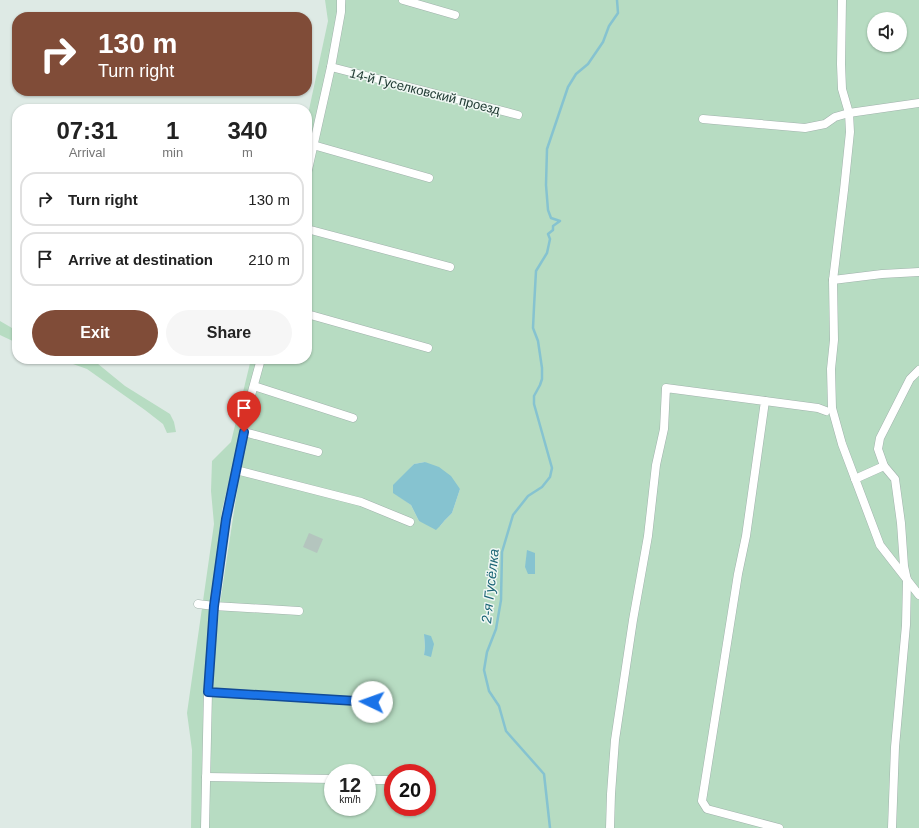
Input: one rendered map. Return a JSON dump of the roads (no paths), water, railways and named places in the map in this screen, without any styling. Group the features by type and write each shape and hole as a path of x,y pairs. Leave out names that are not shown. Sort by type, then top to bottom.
{"street":[{"path":"312,149 331,67 342,0"},
{"path":"403,0 455,15"},
{"path":"842,0 842,89 849,113 850,132 833,280 834,340 831,369 832,408 842,444 880,545 919,595"},
{"name":"14-й Гуселковский проезд","path":"331,67 518,115"},
{"path":"703,119 805,128 825,124 835,117 849,113 919,103"},
{"path":"313,144 429,178"},
{"path":"312,231 450,267"},
{"path":"833,280 882,274 919,272"},
{"path":"312,315 428,348"},
{"path":"204,828 208,692 214,606 226,519 244,432 245,417 260,364"},
{"path":"892,828 895,747 906,625 907,580 904,566 901,523 895,479 884,466 878,449 880,438 910,379 919,370"},
{"path":"254,386 353,418"},
{"path":"610,828 615,740 648,536 656,465 664,429 666,388 818,408 826,411"},
{"path":"765,401 746,536 738,574 702,801 707,809 779,828"},
{"path":"244,432 318,452"},
{"path":"855,479 884,466"},
{"path":"236,470 362,502 410,522"},
{"path":"198,604 299,611"},
{"path":"208,692 372,702"},
{"path":"206,777 324,779"}],"water":[{"path":"425,462 439,467 451,476 460,489 452,513 436,530 419,521 411,505 393,493 393,485 414,464"},
{"path":"527,550 535,553 535,574 528,574 525,567"},
{"path":"424,634 431,636 434,644 431,657 424,655"}],"waterway":[{"name":"2-я Гусёлка","path":"550,828 544,774 506,731 499,706 489,691 484,670 487,652 496,629 501,600 502,552 513,515 528,496 542,487 550,477 552,468 534,404 534,396 542,379 538,341 533,328 536,271 547,253 550,239 548,234 553,230 553,226 560,221 551,218 548,210 546,185 547,149 568,87 576,74 588,64 603,42 609,26 618,13 617,0"}]}
